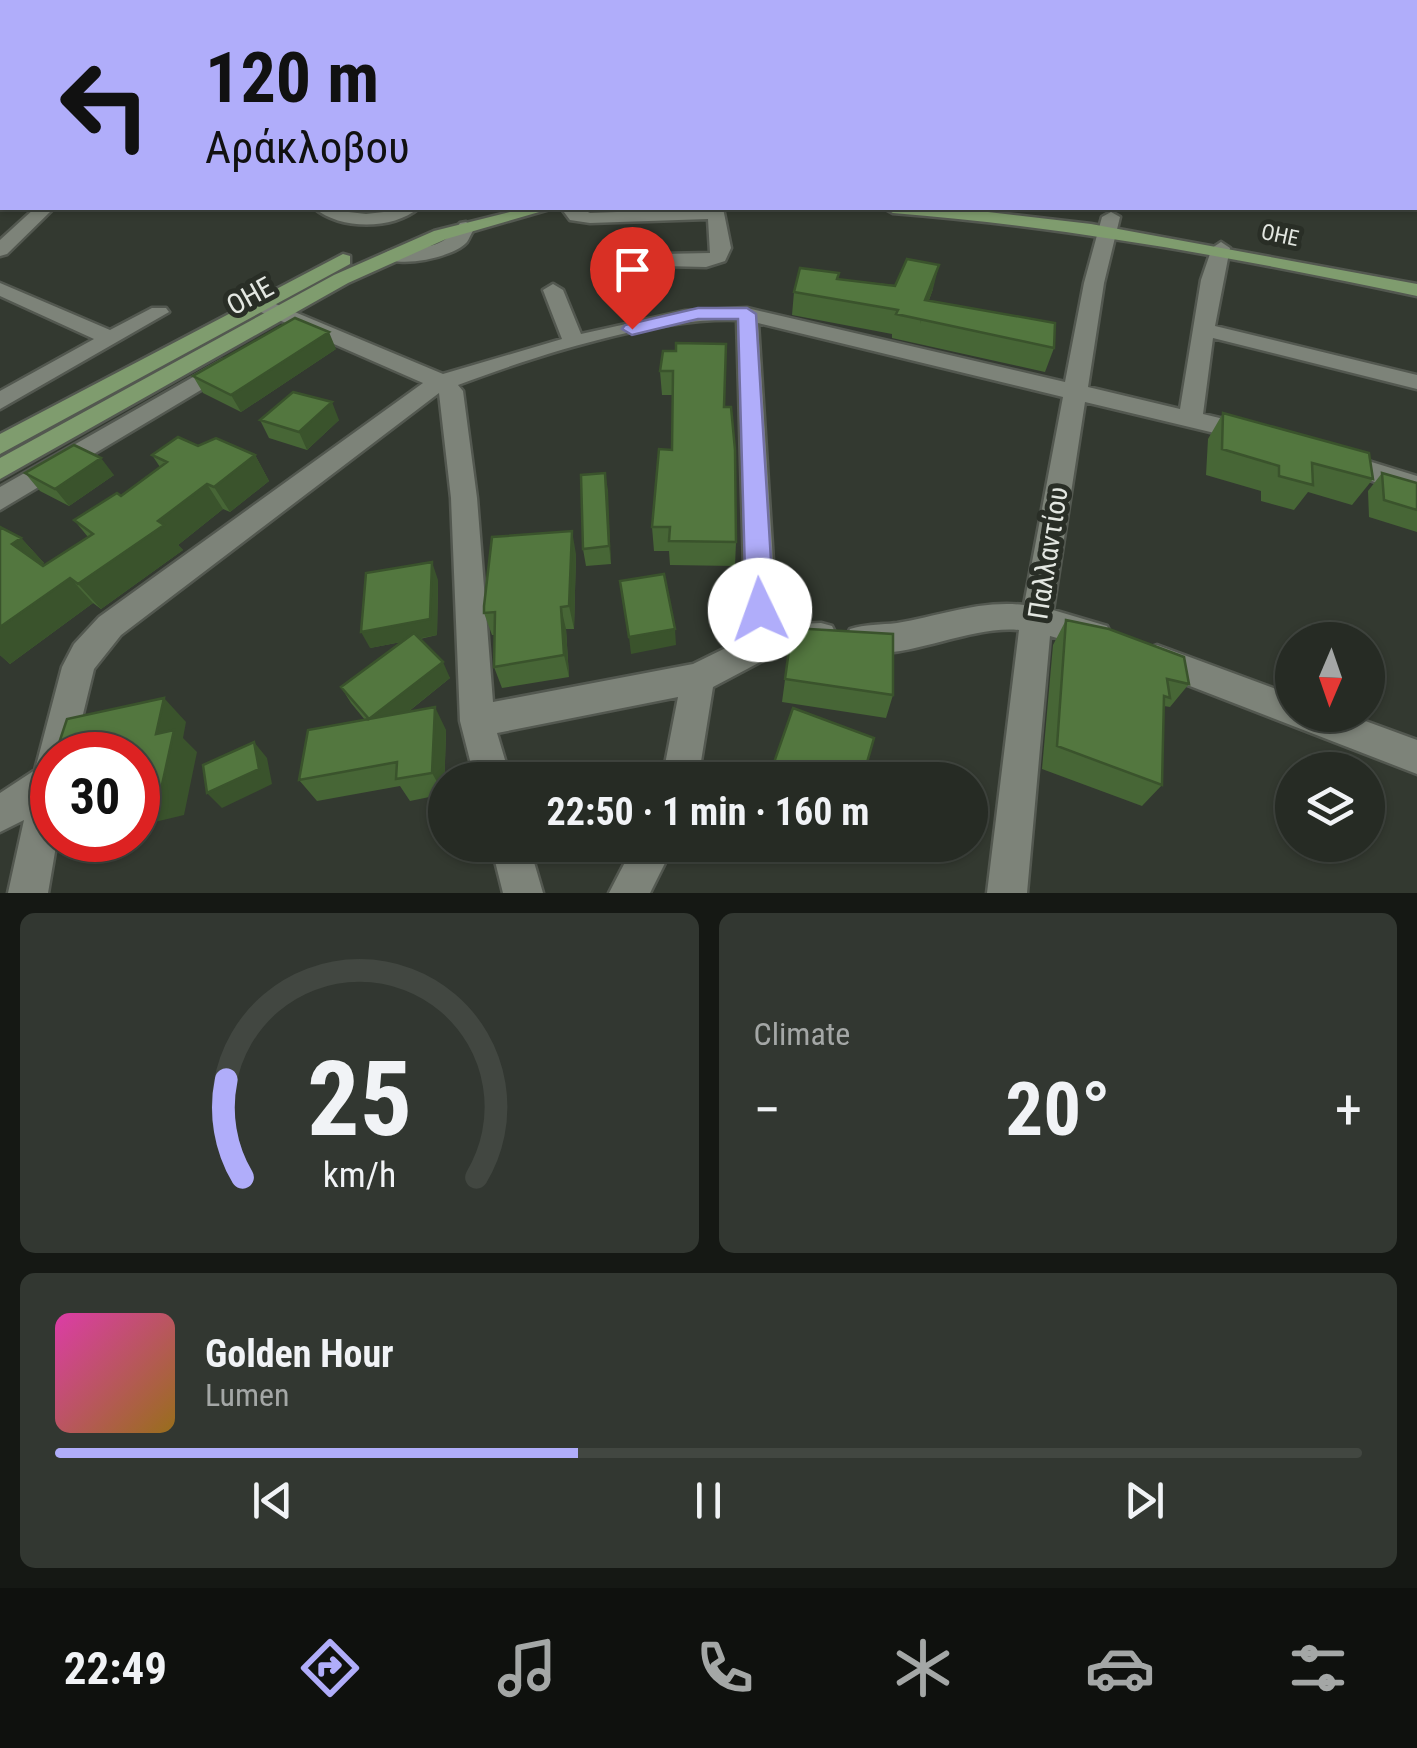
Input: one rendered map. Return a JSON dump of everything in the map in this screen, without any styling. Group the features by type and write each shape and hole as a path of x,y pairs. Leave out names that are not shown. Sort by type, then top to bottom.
{"main road":[{"name":"ΟΗΕ","path":"0,470 279,313 322,269 400,234 478,210"},
{"name":"ΟΗΕ","path":"0,444 279,313 390,256 466,227 536,210"},
{"name":"ΟΗΕ","path":"922,210 1110,223 1417,290"},
{"name":"ΟΗΕ","path":"1043,210 1417,278"}],"street":[{"path":"0,250 43,210"},
{"path":"330,210 363,220 405,210"},
{"path":"572,210 576,216 590,218 716,210 722,248 718,257 706,261 622,259"},
{"name":"Παλλαντίου","path":"1007,893 1036,620 1094,283 1110,223"},
{"path":"1190,418 1202,329 1221,248"},
{"path":"0,289 112,339"},
{"path":"552,290 574,342"},
{"path":"0,401 159,312"},
{"path":"0,500 279,313 448,386 464,498 477,721 487,762"},
{"path":"62,732 78,667 103,633 402,407 442,383 574,342 698,314 747,314 1076,390 1274,441"},
{"path":"747,314 762,644"},
{"path":"1202,329 1417,382"},
{"path":"1322,456 1417,486"},
{"path":"477,721 698,678 786,635 881,640 986,617 1036,620 1126,647 1275,704"},
{"path":"683,762 698,678"},
{"path":"1351,732 1417,757"},
{"path":"0,814 30,789"},
{"path":"28,893 34,862"},
{"path":"515,862 523,893"},
{"path":"629,893 646,862"}],"building":[{"path":"907,259 939,265 925,300 1055,323 1054,348 896,314 898,310 794,292 800,268 839,273 837,279 895,286"},
{"path":"295,318 329,332 231,395 193,376"},
{"path":"676,343 726,344 724,407 731,407 735,450 736,542 669,541 670,527 652,527 659,449 672,450 673,371 660,371 663,351 676,351"},
{"path":"293,392 332,402 299,432 260,420"},
{"path":"1223,413 1369,453 1373,479 1312,463 1313,485 1279,476 1279,466 1222,449"},
{"path":"178,437 198,446 216,438 255,455 214,487 207,484 158,521 164,525 78,584 70,578 0,627 0,527 21,538 12,544 43,566 93,534 74,520 117,493 121,496 167,462 152,455"},
{"path":"74,445 101,458 55,489 25,473"},
{"path":"605,473 609,546 583,549 581,475"},
{"path":"1382,473 1417,483 1417,510 1384,500"},
{"path":"572,531 569,606 561,607 564,655 494,667 495,612 484,613 492,537"},
{"path":"432,562 430,619 361,632 366,573"},
{"path":"664,574 675,629 629,637 620,581"},
{"path":"1066,620 1109,629 1184,657 1189,684 1167,679 1170,698 1164,696 1162,785 1057,746"},
{"path":"792,628 893,634 893,695 785,679"},
{"path":"414,633 443,662 369,719 341,687"},
{"path":"164,698 156,732 63,732 67,719"},
{"path":"435,707 432,762 428,762 428,774 396,779 397,762 299,780 308,730"},
{"path":"793,708 874,738 867,762 774,762"},
{"path":"174,730 160,794 160,733"},
{"path":"254,742 259,769 207,793 203,765"}],"route":[{"path":"632,329 698,314 747,314 760,610"}]}
